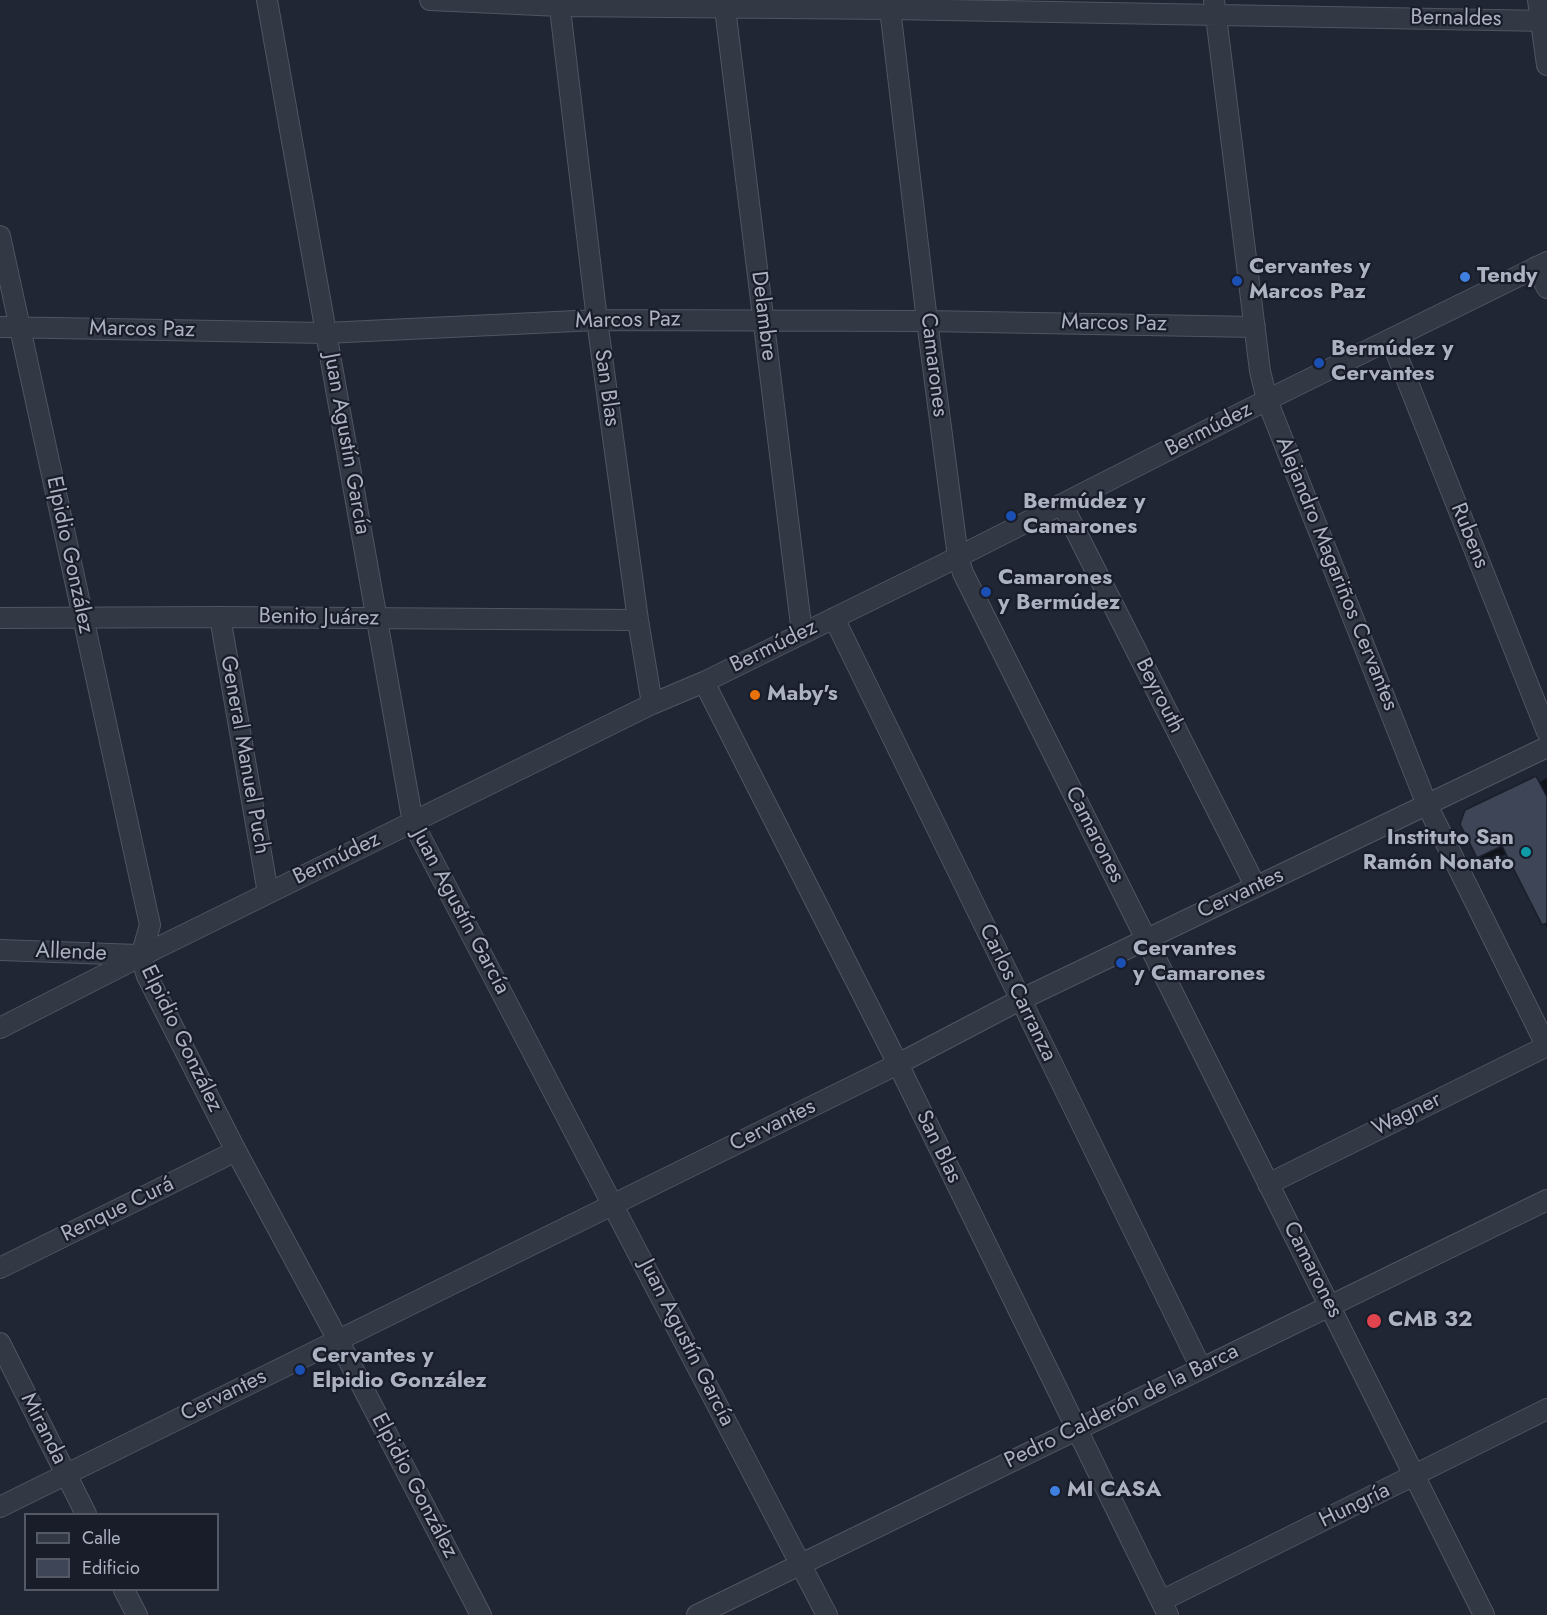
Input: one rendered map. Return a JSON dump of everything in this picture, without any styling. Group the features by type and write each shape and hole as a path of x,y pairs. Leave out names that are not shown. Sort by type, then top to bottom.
{"street":[{"name":"Juan Agustín García","path":"267,0 413,823 827,1615"},
{"name":"Bernaldes","path":"430,0 560,3 1215,7 1544,21"},
{"path":"1539,0 1544,21 1547,65"},
{"name":"San Blas","path":"560,3 597,320 652,704"},
{"name":"Delambre","path":"724,4 802,633"},
{"name":"Camarones","path":"890,4 927,321 958,557 963,573 1484,1615"},
{"name":"Alejandro Magariños Cervantes","path":"1215,7 1260,371 1267,400 1427,805 1547,1046"},
{"name":"Elpidio González","path":"0,236 10,327 83,619 150,925 141,956 147,976 236,1151 338,1340 481,1615"},
{"path":"1542,265 1547,288"},
{"name":"Bermúdez","path":"0,1028 652,704 958,557 1267,400 1542,265"},
{"name":"Marcos Paz","path":"10,327 326,333 597,320 927,321 1256,327"},
{"name":"Rubens","path":"1391,340 1547,732"},
{"name":"Beyrouth","path":"1062,504 1256,887"},
{"name":"General Manuel Puch","path":"220,617 268,893"},
{"name":"Benito Juárez","path":"0,618 639,620"},
{"name":"Carlos Carranza","path":"834,618 1201,1368"},
{"name":"San Blas","path":"704,681 898,1064 1165,1608"},
{"name":"Cervantes","path":"0,1507 898,1064 1020,1000 1547,747"},
{"name":"Allende","path":"0,950 141,956"},
{"name":"Wagner","path":"1268,1184 1547,1046"},
{"name":"Renque Curá","path":"0,1268 236,1151"},
{"name":"Pedro Calderón de la Barca","path":"697,1615 1547,1200"},
{"name":"Miranda","path":"0,1343 85,1513"},
{"name":"Hungría","path":"1165,1608 1547,1410"},
{"path":"125,1591 137,1615"}],"building":[{"name":"Instituto San Ramón Nonato","path":"1536,776 1547,797 1547,923 1542,925 1502,846 1477,858 1460,824 1465,810"}],"place":[{"name":"Tendy","path":"1465,277"},
{"name":"Cervantes y Marcos Paz","path":"1237,281"},
{"name":"Bermúdez y Cervantes","path":"1319,363"},
{"name":"Bermúdez y Camarones","path":"1011,516"},
{"name":"Camarones y Bermúdez","path":"986,592"},
{"name":"Maby's","path":"755,695"},
{"name":"Instituto San Ramón Nonato","path":"1526,852"},
{"name":"Cervantes y Camarones","path":"1121,963"},
{"name":"CMB 32","path":"1374,1321"},
{"name":"Cervantes y Elpidio González","path":"300,1370"},
{"name":"MI CASA","path":"1055,1491"}]}
